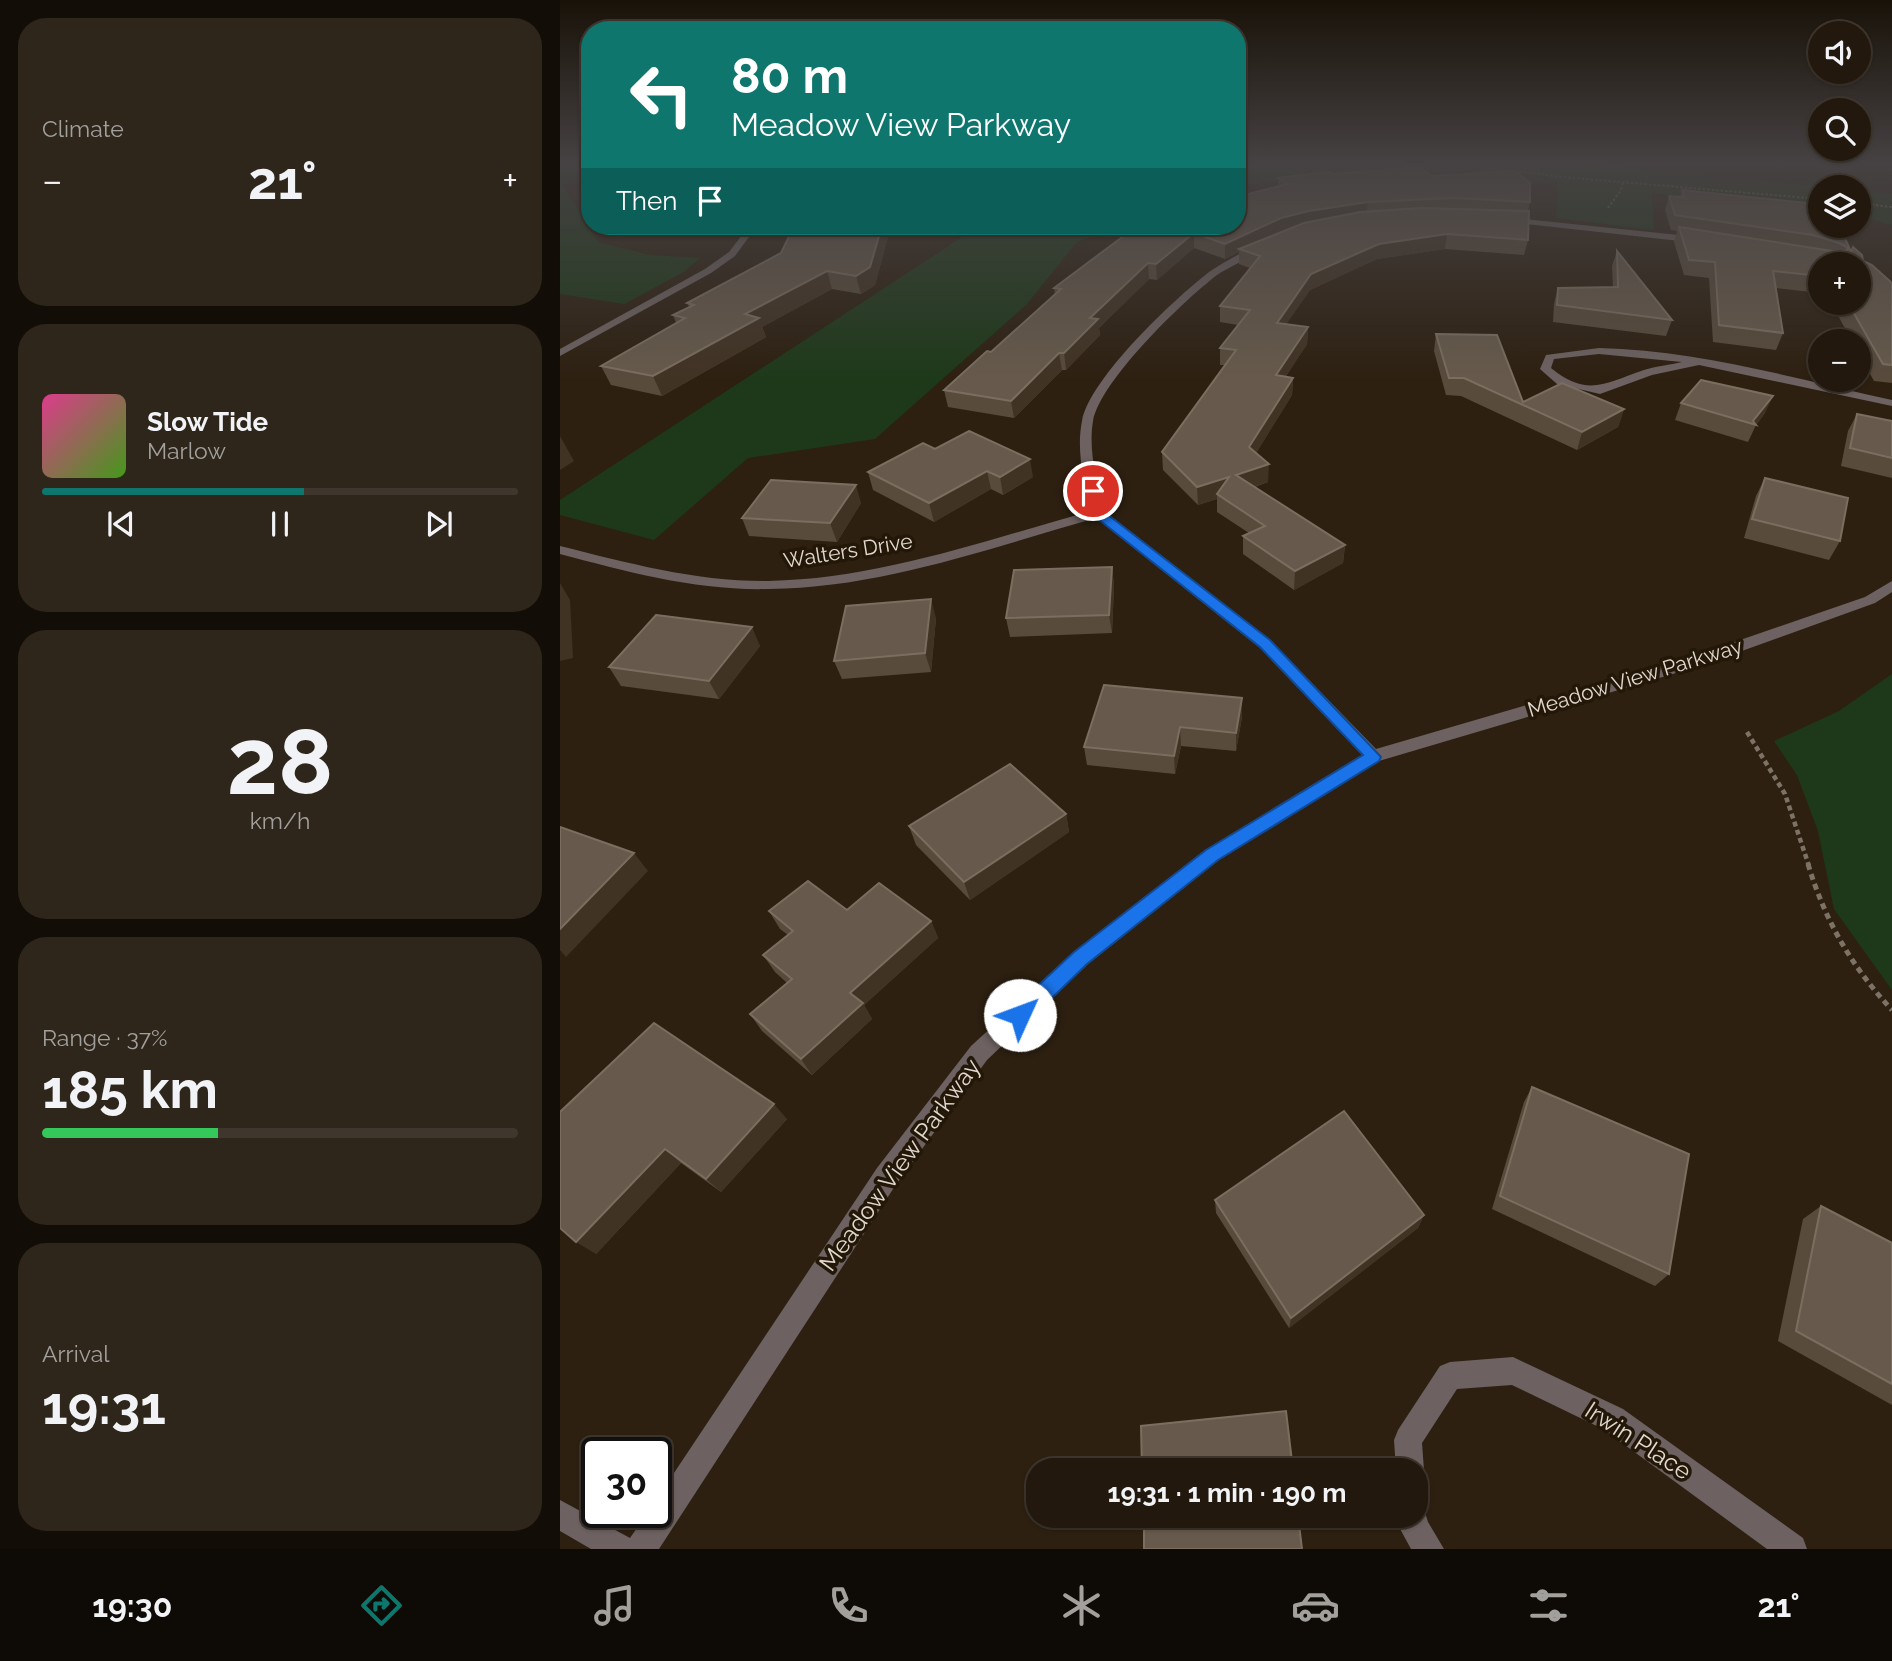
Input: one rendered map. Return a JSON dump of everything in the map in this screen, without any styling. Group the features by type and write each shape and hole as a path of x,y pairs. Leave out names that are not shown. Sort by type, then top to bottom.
{"street":[{"path":"560,353 708,271 732,254 746,235"},
{"path":"1654,235 1716,242"},
{"path":"1269,243 1226,265 1191,293 1116,370 1091,406 1084,447 1098,513 1265,643 1373,757"},
{"path":"1698,362 1649,372 1600,391 1561,382 1545,369 1550,358 1576,351 1630,353 1698,362 1892,403"},
{"name":"Walters Drive","path":"560,550 647,572 718,582 796,584 906,566 1098,513"},
{"name":"Meadow View Parkway","path":"641,1549 886,1177 979,1053 1081,958 1212,855 1373,757 1697,661 1870,600 1892,585"},
{"name":"Irwin Place","path":"1409,1458 1408,1440 1450,1376 1513,1371 1614,1419 1793,1549"},
{"path":"560,1515 620,1549"},
{"path":"1415,1528 1429,1549"}],"path":[{"path":"1747,732 1772,768 1794,815 1812,883 1834,932 1867,983 1892,1010"}],"green space":[{"path":"560,235 594,235 598,242 650,255 700,258 684,272 624,304 560,294"},
{"path":"965,235 1095,235 1077,242 1027,304 875,439 748,458 654,540 560,515 560,500"},
{"path":"1892,674 1892,990 1834,909 1818,831 1797,775 1774,741 1839,711"}],"building":[{"path":"790,235 879,235 870,267 856,276 827,271 745,314 759,318 653,376 601,366 685,318 673,315 694,305 687,303 781,253"},
{"path":"1125,235 1191,235 1156,264 1148,263 1090,318 1098,319 1011,401 944,390 1061,289 1054,288"},
{"path":"1200,235 1244,235 1225,244"},
{"path":"1273,235 1438,235 1379,244 1311,274 1277,323 1308,327 1276,375 1293,378 1249,447 1269,464 1236,475 1345,545 1295,571 1243,536 1265,526 1217,494 1229,477 1197,487 1162,452 1236,350 1220,348 1250,310 1220,306 1260,256 1239,249"},
{"path":"1464,235 1528,235 1528,240"},
{"path":"1682,235 1732,235 1832,251 1846,251 1848,248 1823,238 1845,238 1851,252 1808,252 1808,275 1773,271 1783,333 1719,325 1715,262 1689,260"},
{"path":"1617,251 1672,320 1557,305 1558,288 1618,287"},
{"path":"1871,265 1892,283 1892,365 1883,364 1871,343 1871,329 1863,329 1855,315 1871,315"},
{"path":"1436,334 1497,335 1523,402 1562,383 1624,409 1582,432 1464,378 1449,378"},
{"path":"1701,380 1773,396 1753,421 1756,425 1681,403"},
{"path":"1857,414 1892,421 1892,458 1850,448"},
{"path":"969,431 1030,459 1000,477 987,471 929,503 868,472 923,443 935,449"},
{"path":"1765,478 1848,498 1840,541 1752,519"},
{"path":"771,480 856,485 830,523 742,518"},
{"path":"1112,567 1109,615 1006,618 1014,570"},
{"path":"931,599 925,653 834,661 846,606"},
{"path":"656,615 752,627 709,681 609,667"},
{"path":"1104,685 1242,698 1236,733 1180,727 1174,756 1084,747"},
{"path":"1010,764 1066,814 964,882 909,826"},
{"path":"560,827 634,853 560,929"},
{"path":"808,881 847,910 879,883 931,921 850,993 863,1003 801,1059 750,1014 792,979 763,955 793,931 769,911"},
{"path":"654,1023 774,1104 706,1179 665,1149 576,1242 560,1228 560,1112"},
{"path":"1532,1087 1689,1154 1669,1274 1500,1196"},
{"path":"1344,1111 1424,1215 1291,1318 1215,1200"},
{"path":"1821,1206 1892,1243 1892,1384 1796,1331"},
{"path":"1286,1411 1292,1458 1142,1458 1141,1426"},
{"path":"1144,1528 1299,1528 1302,1549 1144,1549"}],"route":[{"path":"1020,1015 1081,958 1212,855 1373,757 1265,643 1098,513 1093,491"}]}
